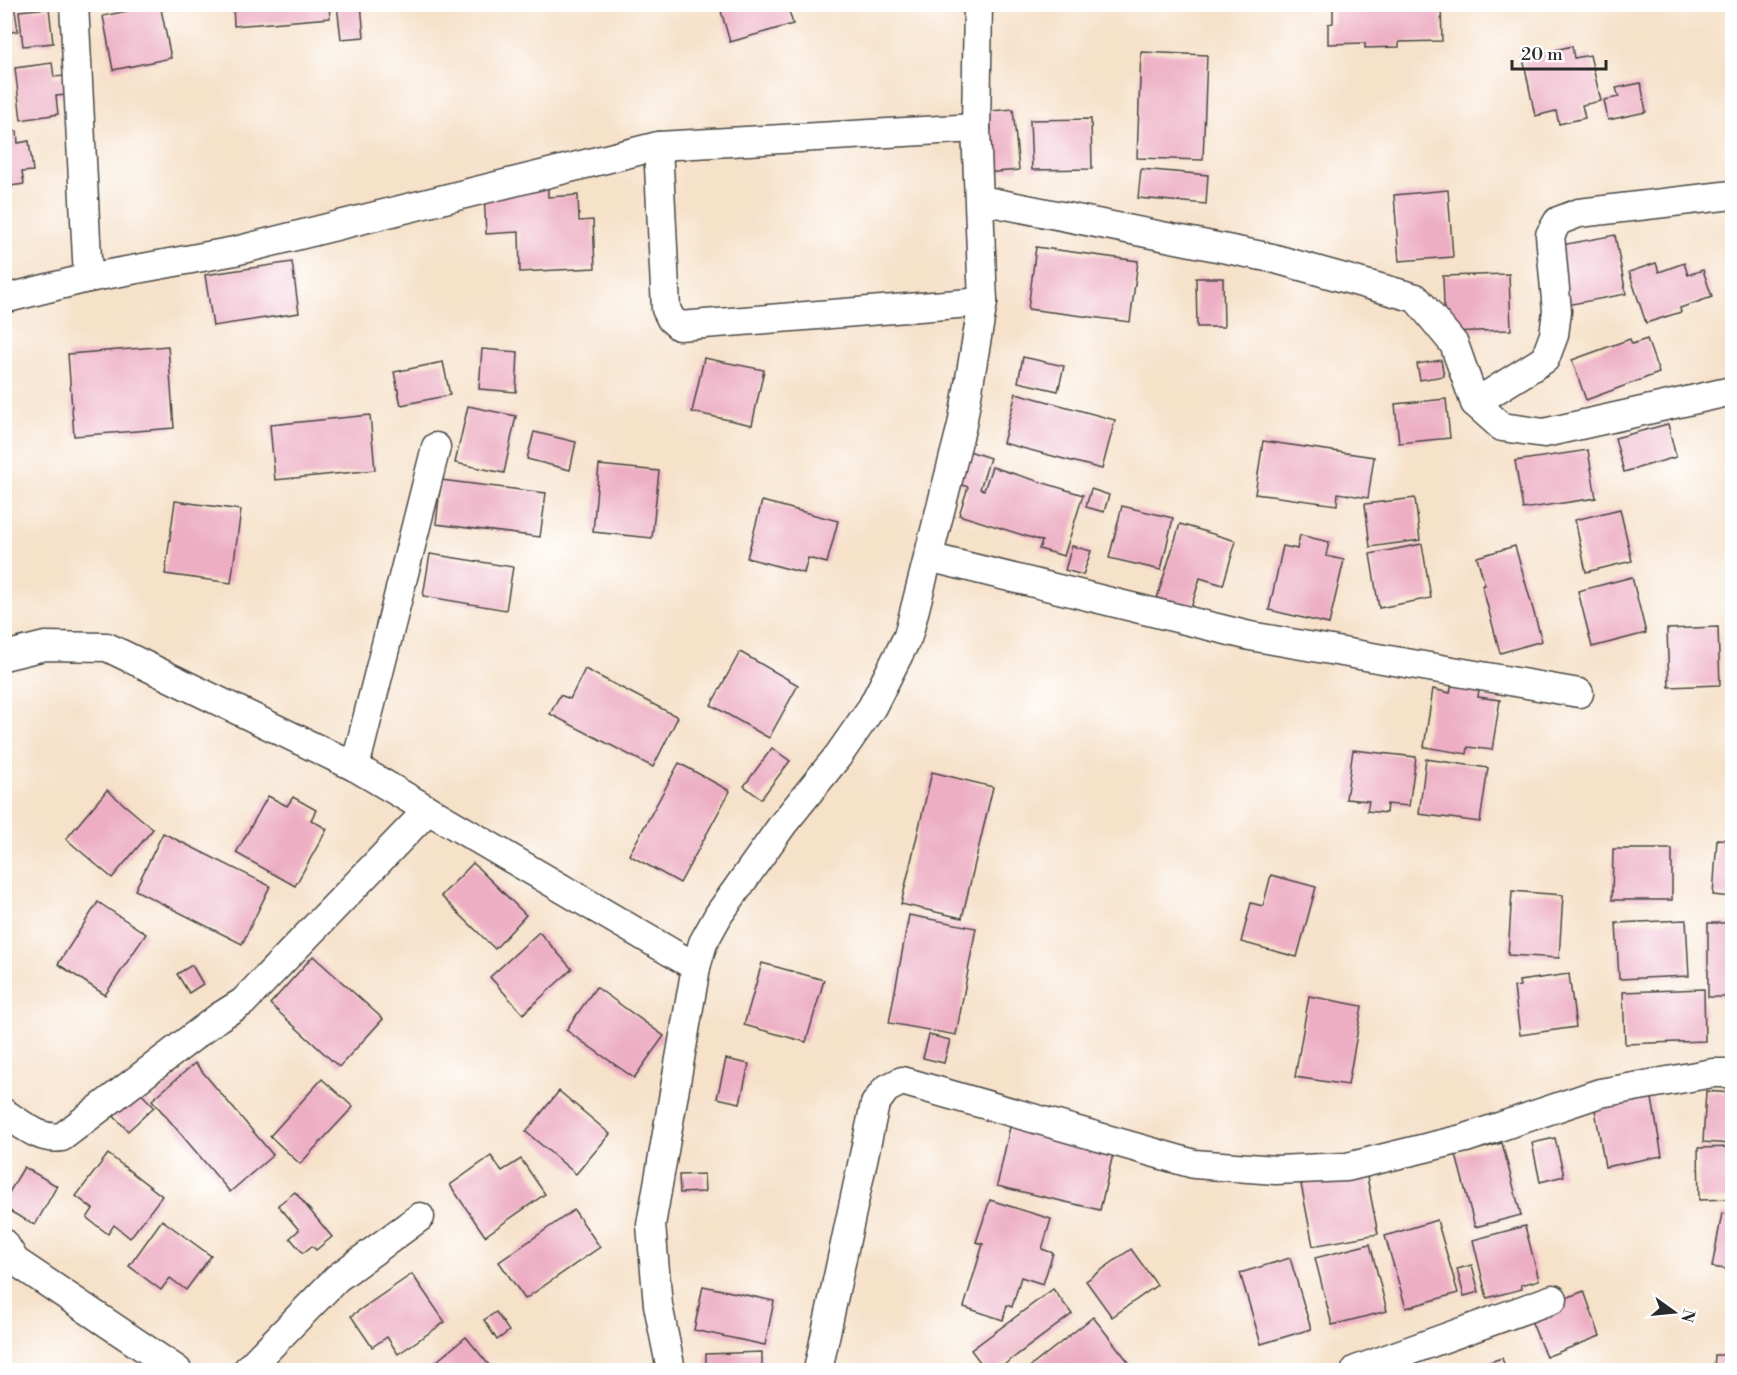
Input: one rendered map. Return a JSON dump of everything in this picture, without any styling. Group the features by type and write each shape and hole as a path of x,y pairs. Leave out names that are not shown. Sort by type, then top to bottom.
{"street":[{"path":"74,4 88,278"},
{"path":"672,1371 658,1305 651,1225 696,967 704,943 718,915 783,824 838,756 872,707 908,636 962,425 983,302 981,200 976,128 978,4"},
{"path":"4,299 88,278 235,252 657,146 976,128"},
{"path":"657,146 666,309 671,319 679,326 983,302"},
{"path":"1475,403 1545,358 1554,335 1557,311 1550,235 1558,221 1579,213 1732,195"},
{"path":"981,200 1272,258 1416,298 1454,344 1475,403 1502,427 1544,433 1732,392"},
{"path":"355,767 436,447"},
{"path":"928,557 1250,636 1579,693"},
{"path":"4,656 45,646 107,647 355,767 696,967"},
{"path":"4,1113 42,1136 52,1139 62,1137 209,1024 243,1002 429,810"},
{"path":"818,1371 875,1104 885,1089 902,1081 1194,1164 1276,1170 1347,1167 1466,1138 1600,1093 1713,1072 1732,1073"},
{"path":"247,1371 338,1278 420,1217"},
{"path":"4,1243 15,1261 177,1371"},
{"path":"1356,1371 1553,1299"}],"building":[{"path":"4,4 14,4 18,31 4,33"},
{"path":"160,4 171,58 113,70 103,16"},
{"path":"233,4 329,4 330,18 234,26"},
{"path":"361,4 364,37 341,39 337,5"},
{"path":"719,4 787,4 793,24 730,42"},
{"path":"1333,4 1441,4 1442,41 1399,42 1399,47 1365,48 1365,43 1328,44 1328,24 1333,23"},
{"path":"49,8 53,43 23,46 19,11"},
{"path":"1572,46 1574,58 1590,55 1601,101 1582,105 1585,118 1559,124 1556,111 1535,116 1523,58"},
{"path":"1141,52 1207,55 1203,160 1137,158"},
{"path":"52,63 54,77 64,76 67,95 56,96 58,114 21,120 15,68"},
{"path":"1641,83 1646,112 1608,120 1604,100 1619,97 1616,88"},
{"path":"1013,109 1019,170 985,173 980,112"},
{"path":"1091,119 1092,169 1032,170 1030,120"},
{"path":"17,131 18,143 29,141 33,171 22,172 24,184 4,187 4,133"},
{"path":"1141,169 1208,175 1206,204 1138,198"},
{"path":"548,188 548,197 578,195 579,221 593,220 595,268 520,272 519,232 486,234 484,192"},
{"path":"1448,190 1453,257 1399,261 1394,195"},
{"path":"1615,235 1626,294 1567,305 1556,246"},
{"path":"1036,247 1138,261 1130,322 1028,309"},
{"path":"292,262 299,313 213,326 205,275"},
{"path":"1656,263 1659,272 1684,263 1688,275 1703,270 1712,297 1680,308 1681,312 1646,323 1629,272"},
{"path":"1509,274 1511,330 1445,332 1443,276"},
{"path":"1196,278 1223,278 1224,327 1197,327"},
{"path":"1630,339 1632,344 1647,339 1659,373 1586,400 1572,360"},
{"path":"168,346 174,428 74,436 68,354"},
{"path":"482,349 518,352 516,392 479,389"},
{"path":"1023,357 1064,366 1058,391 1018,382"},
{"path":"704,358 764,370 752,425 692,412"},
{"path":"1441,360 1444,376 1420,380 1417,364"},
{"path":"443,362 450,395 401,405 394,372"},
{"path":"1016,393 1115,420 1102,469 1003,443"},
{"path":"1446,399 1450,438 1399,443 1395,404"},
{"path":"468,406 516,416 504,473 455,463"},
{"path":"370,415 375,470 275,480 270,425"},
{"path":"1668,424 1676,457 1624,472 1615,438"},
{"path":"534,432 576,442 570,470 527,459"},
{"path":"1263,441 1374,457 1368,498 1338,493 1337,505 1255,494"},
{"path":"1588,450 1596,498 1523,509 1515,461"},
{"path":"969,451 990,458 980,489 984,490 992,467 1083,495 1064,556 1039,549 1042,541 959,515 968,487 959,484"},
{"path":"599,465 659,471 652,538 593,532"},
{"path":"441,480 546,493 540,537 436,524"},
{"path":"1091,489 1109,495 1104,512 1086,507"},
{"path":"1415,498 1420,540 1370,547 1365,504"},
{"path":"175,501 241,510 231,583 165,574"},
{"path":"762,501 838,521 827,563 808,558 804,573 747,558"},
{"path":"1122,506 1173,518 1161,570 1109,558"},
{"path":"1620,509 1632,561 1586,572 1575,520"},
{"path":"1180,524 1236,541 1223,585 1200,578 1191,608 1157,598"},
{"path":"1300,535 1329,542 1326,556 1344,560 1329,624 1269,610 1283,546 1297,549"},
{"path":"1422,544 1431,598 1379,608 1370,554"},
{"path":"1072,546 1091,551 1083,575 1065,570"},
{"path":"1515,546 1542,641 1500,653 1477,557"},
{"path":"430,554 513,567 506,610 423,596"},
{"path":"1632,577 1646,633 1592,647 1578,591"},
{"path":"1718,627 1720,685 1669,687 1667,629"},
{"path":"740,652 798,685 769,738 711,705"},
{"path":"585,669 678,717 653,767 550,714 560,695 570,699"},
{"path":"1452,683 1479,687 1478,697 1500,700 1492,750 1468,747 1467,754 1424,747 1433,689 1450,693"},
{"path":"772,748 790,761 761,799 744,786"},
{"path":"1353,750 1416,757 1409,806 1387,804 1386,813 1367,811 1369,801 1346,799"},
{"path":"1426,759 1488,768 1480,822 1419,814"},
{"path":"679,763 730,791 680,883 629,855"},
{"path":"932,772 993,787 962,918 901,904"},
{"path":"107,790 153,829 112,878 66,839"},
{"path":"268,796 287,806 293,797 316,810 311,820 327,829 295,886 236,853"},
{"path":"163,833 270,886 242,944 135,890"},
{"path":"1717,839 1732,840 1732,897 1713,895"},
{"path":"1613,849 1672,849 1672,900 1612,900"},
{"path":"473,863 526,915 495,949 441,896"},
{"path":"1271,875 1316,887 1297,957 1241,942 1251,903 1263,906"},
{"path":"1512,891 1563,895 1559,958 1508,955"},
{"path":"98,902 146,934 105,995 58,964"},
{"path":"909,915 976,928 956,1035 889,1023"},
{"path":"1686,920 1689,976 1619,979 1616,923"},
{"path":"1708,923 1732,923 1732,997 1708,997"},
{"path":"539,932 572,969 523,1014 490,977"},
{"path":"313,956 383,1019 339,1067 270,1004"},
{"path":"762,963 824,980 806,1042 744,1025"},
{"path":"192,965 203,984 189,993 177,974"},
{"path":"1569,974 1576,1027 1520,1035 1514,987 1520,986 1519,981"},
{"path":"596,987 664,1036 634,1078 566,1030"},
{"path":"1704,989 1705,1041 1625,1044 1623,992"},
{"path":"1309,996 1362,1006 1348,1085 1295,1077"},
{"path":"929,1035 950,1040 944,1063 923,1058"},
{"path":"726,1059 749,1064 740,1103 717,1098"},
{"path":"195,1063 273,1155 230,1192 152,1100"},
{"path":"322,1079 353,1107 300,1164 270,1136"},
{"path":"132,1084 154,1107 128,1131 107,1109"},
{"path":"559,1091 610,1134 576,1174 526,1132"},
{"path":"1706,1091 1732,1093 1732,1144 1703,1142"},
{"path":"1651,1093 1662,1156 1605,1167 1594,1104"},
{"path":"1010,1127 1114,1150 1100,1210 997,1186"},
{"path":"1555,1138 1564,1176 1540,1182 1532,1143"},
{"path":"1502,1143 1521,1215 1475,1227 1456,1155"},
{"path":"1732,1147 1732,1199 1699,1200 1698,1148"},
{"path":"108,1154 162,1196 130,1238 114,1225 108,1234 87,1218 93,1209 76,1196"},
{"path":"491,1156 502,1171 521,1159 545,1194 485,1236 450,1185"},
{"path":"24,1167 57,1186 35,1225 4,1208 4,1201"},
{"path":"1366,1172 1378,1234 1313,1246 1301,1184"},
{"path":"704,1174 705,1192 680,1193 679,1175"},
{"path":"295,1192 332,1237 316,1250 312,1246 303,1253 290,1238 299,1230 278,1205"},
{"path":"990,1200 1051,1219 1042,1249 1053,1253 1043,1284 1021,1277 1012,1307 1007,1305 1003,1320 964,1307 983,1244 976,1242"},
{"path":"574,1210 600,1247 525,1299 499,1262"},
{"path":"1722,1213 1732,1215 1732,1270 1712,1267"},
{"path":"162,1220 211,1256 186,1290 170,1278 161,1290 129,1266"},
{"path":"1437,1220 1458,1293 1406,1308 1385,1236"},
{"path":"1525,1226 1539,1280 1521,1285 1522,1289 1487,1298 1473,1240"},
{"path":"1370,1244 1387,1311 1332,1325 1315,1258"},
{"path":"1131,1249 1157,1285 1112,1317 1086,1281"},
{"path":"1290,1258 1311,1329 1261,1344 1240,1273"},
{"path":"1472,1265 1479,1292 1464,1296 1457,1269"},
{"path":"412,1274 445,1322 398,1354 387,1337 372,1347 351,1316"},
{"path":"703,1286 774,1301 765,1345 694,1330"},
{"path":"1053,1289 1072,1314 997,1370 986,1370 971,1350"},
{"path":"1584,1291 1600,1336 1546,1357 1528,1313"},
{"path":"496,1312 509,1331 497,1340 484,1320"},
{"path":"1093,1317 1135,1370 1026,1370"},
{"path":"466,1337 493,1370 426,1370"},
{"path":"762,1352 762,1370 706,1370 706,1354"},
{"path":"1715,1355 1732,1355 1732,1370 1714,1370"},
{"path":"1502,1358 1506,1370 1472,1370 1471,1368"}]}
